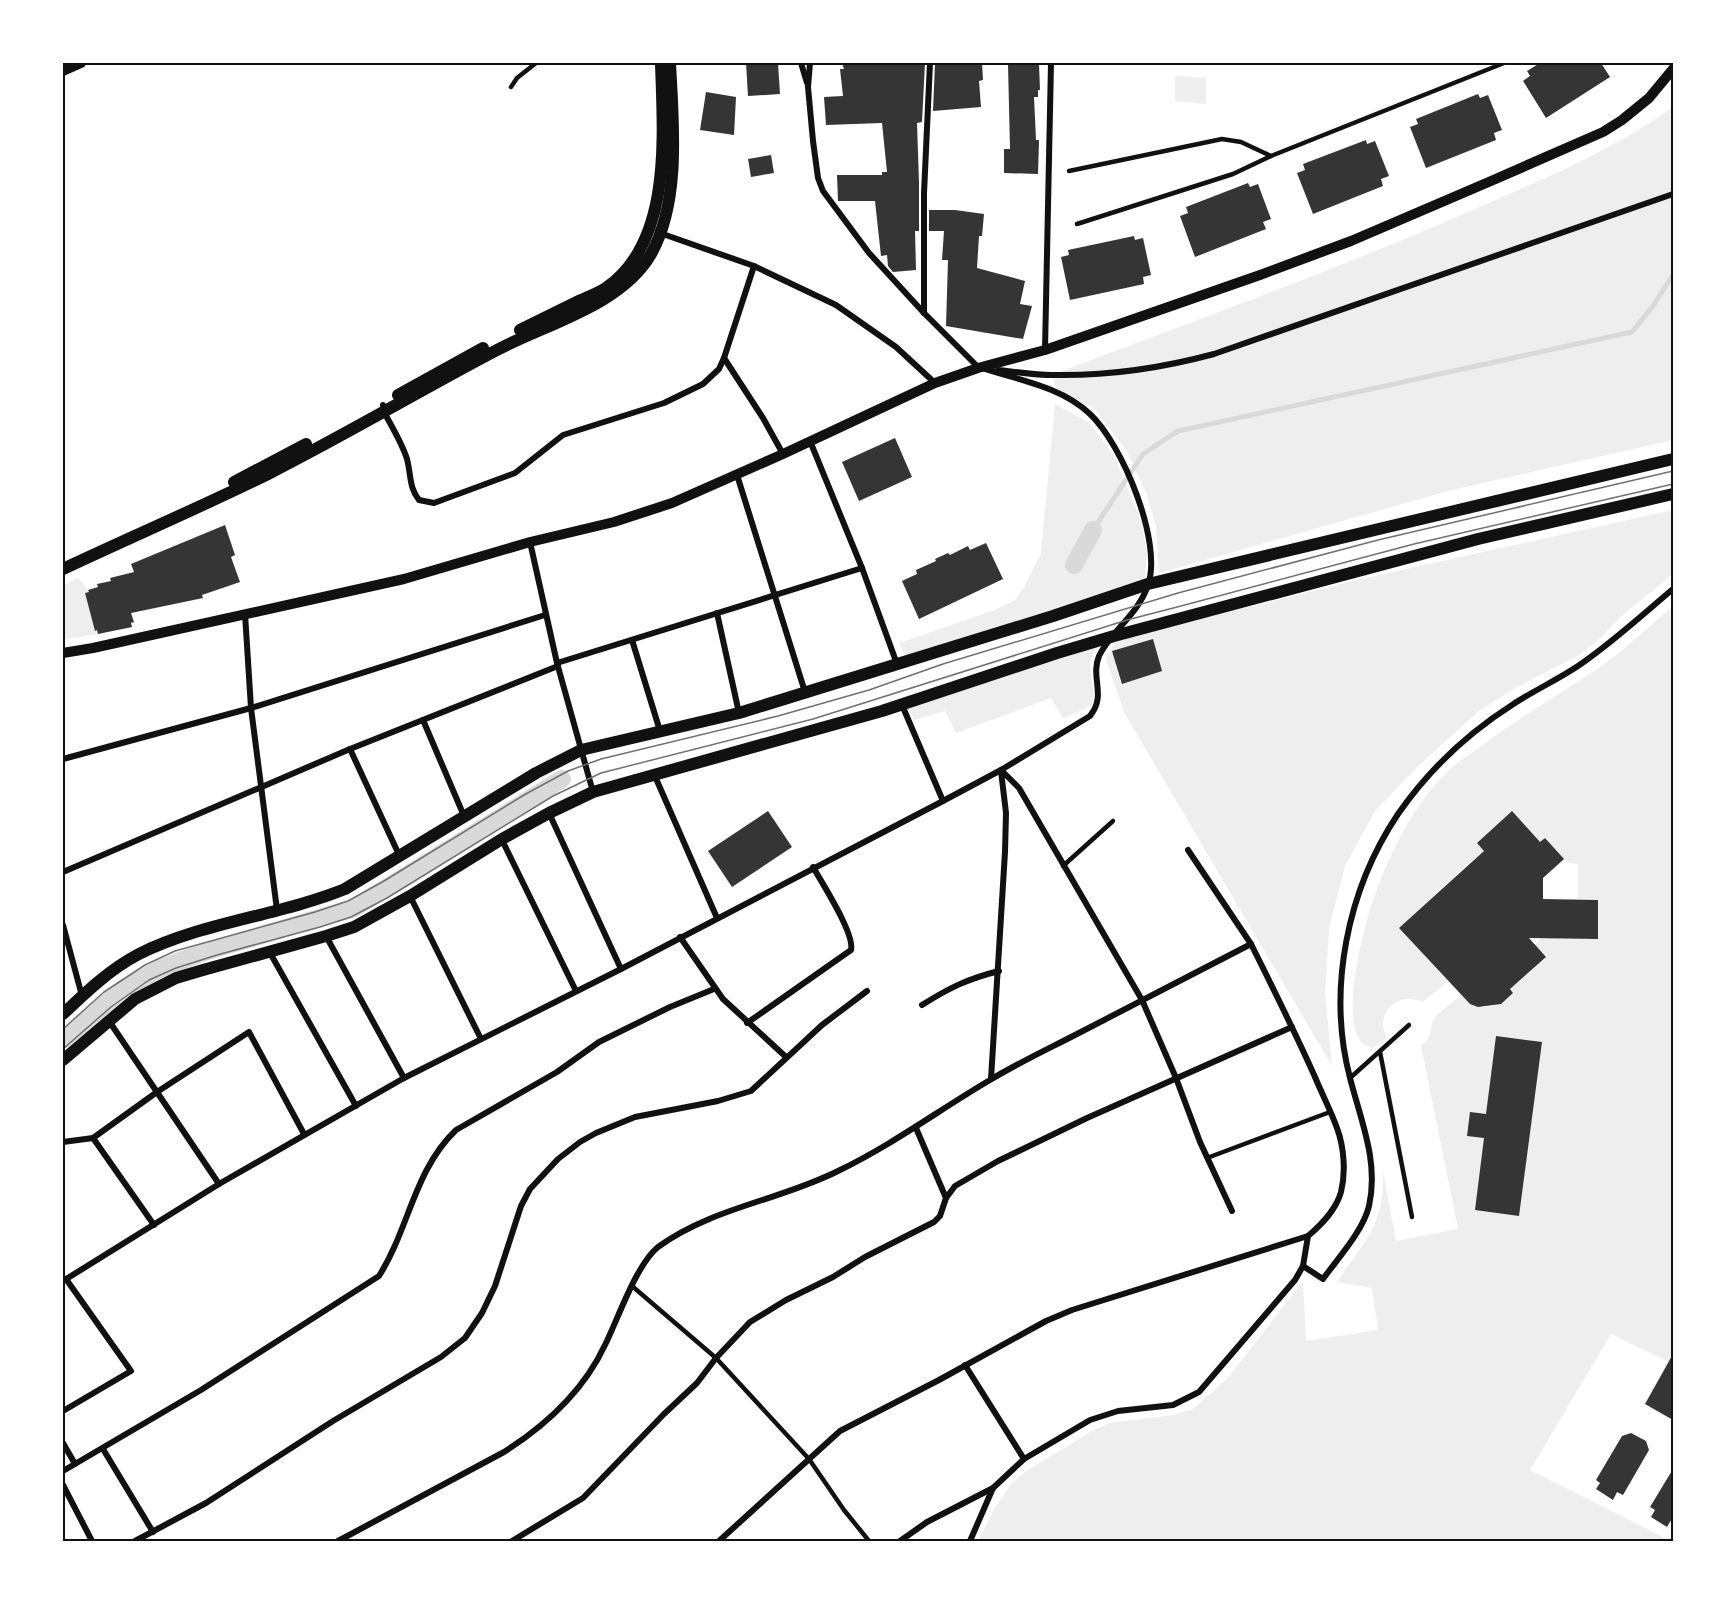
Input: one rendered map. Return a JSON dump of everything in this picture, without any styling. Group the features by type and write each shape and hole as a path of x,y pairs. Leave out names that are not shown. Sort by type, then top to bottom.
{"main road":[{"path":"63,569 238,489 383,408 425,379 486,346 606,288 634,262 649,231 659,179 662,148 661,63"},
{"path":"63,562 234,482 498,349 590,306 632,279 651,254 666,212 673,158 670,63"},
{"path":"63,1014 117,967 139,954 199,932 322,898 345,889 536,773 581,750 739,713 1148,584 1673,459"},
{"path":"63,1060 135,999 176,978 354,927 410,896 502,839 593,792 902,705 1114,636 1478,538 1673,494"}],"street":[{"path":"63,71 81,63"},
{"path":"801,63 808,87"},
{"path":"63,1411 131,1371 65,1280 219,1184 404,1078 621,969 1001,770 1090,716 1096,708 1099,699 1095,668 1100,654 1139,604 1148,584 1152,565 1144,518 1119,454 1090,414 1057,392 980,368 924,313 869,253 824,191 818,178 808,87 810,63"},
{"path":"924,313 924,193 930,63"},
{"path":"1045,350 1051,63"},
{"path":"63,653 404,579 530,542 640,514 737,475 935,383 1045,350 1351,241 1603,132 1649,98 1673,69"},
{"path":"980,368 1052,375 1099,374 1173,365 1214,354 1673,194"},
{"path":"660,233 754,266 836,304 896,347 935,383"},
{"path":"383,408 406,458 414,493 419,500 425,503 434,503 515,473 562,435 683,395 712,377 724,358 754,266"},
{"path":"724,358 763,418 783,454"},
{"path":"810,441 862,568 897,665"},
{"path":"737,475 805,693"},
{"path":"530,542 557,664 593,792"},
{"path":"63,872 350,748 557,664 862,568"},
{"path":"1303,1266 1323,1279 1353,1238 1369,1208 1373,1173 1370,1149 1342,1046 1340,1014 1344,951 1362,888 1375,854 1398,814 1446,757 1475,731 1510,706 1606,646 1673,589"},
{"path":"245,613 251,708 277,910"},
{"path":"717,613 739,713"},
{"path":"63,759 251,708 545,615"},
{"path":"632,640 660,732"},
{"path":"902,705 943,801"},
{"path":"423,720 464,816"},
{"path":"350,748 400,856"},
{"path":"1001,770 1019,788 1142,1000 1207,1158 1232,1211"},
{"path":"991,1079 999,971 1006,813 1001,770"},
{"path":"654,774 717,918"},
{"path":"549,813 621,969"},
{"path":"502,839 576,991"},
{"path":"719,1541 840,1431 1046,1321 1072,1310 1308,1236 1333,1210 1341,1193 1343,1174 1342,1150 1337,1128 1292,1027 1251,944 1188,850"},
{"path":"747,1023 851,950 852,941 813,867"},
{"path":"410,896 481,1039"},
{"path":"63,925 82,996"},
{"path":"326,936 404,1078"},
{"path":"680,937 714,989 747,1023 786,1057"},
{"path":"338,1541 504,1452 524,1440 555,1412 578,1388 594,1365 632,1286 648,1258 656,1249 740,1206 780,1194 837,1172 916,1128 991,1079 1251,944"},
{"path":"268,951 356,1106"},
{"path":"922,1005 962,982 999,971"},
{"path":"63,1471 201,1390 380,1276 395,1248 410,1203 434,1156 456,1130 557,1072 599,1042 669,1007 714,989"},
{"path":"135,1541 206,1503 333,1420 425,1368 465,1338 482,1313 495,1286 521,1206 530,1189 558,1159 580,1142 596,1133 642,1115 745,1094 758,1086 786,1057 822,1026 867,991"},
{"path":"109,1021 219,1184"},
{"path":"512,1541 583,1498 697,1383 740,1331 763,1313 934,1222 940,1216 946,1198 955,1186 998,1161 1292,1027"},
{"path":"63,1142 93,1138 157,1092 249,1032 304,1134"},
{"path":"916,1128 946,1198"},
{"path":"93,1138 154,1225"},
{"path":"900,1541 927,1522 993,1488 1024,1459 1104,1414 1173,1405 1199,1392 1295,1280 1303,1266 1308,1236"},
{"path":"965,1365 1024,1459"},
{"path":"63,1443 75,1464"},
{"path":"103,1449 153,1532"},
{"path":"63,1485 92,1541"},
{"path":"970,1541 993,1488"}],"lane":[{"path":"511,87 517,78 536,63"},
{"path":"1077,224 1233,174 1271,156 1504,63"},
{"path":"1069,171 1222,139 1241,142 1271,156"},
{"path":"1063,866 1113,822"},
{"path":"1350,1078 1409,1025"},
{"path":"1380,1052 1412,1217"},
{"path":"1207,1158 1330,1112"},
{"path":"632,1286 716,1358 809,1459 844,1510 869,1541"}],"shaded area":[{"path":"1175,76 1206,78 1206,104 1175,101"},
{"path":"1673,107 1673,440 1448,491 1159,573 1156,525 1146,492 1126,450 1095,409 1057,391 1052,375 1318,274 1475,209 1602,151"},
{"path":"1055,404 1088,422 1114,455 1141,521 1147,552 1145,579 906,658 899,643 995,610 1015,600 1025,585 1041,553"},
{"path":"1673,510 1673,574 1619,618 1601,638 1579,655 1519,686 1480,710 1417,767 1375,811 1345,866 1329,929 1325,993 1332,1066 1124,712 1106,659 1116,640 1357,580"},
{"path":"78,578 89,592 85,593 95,631 97,630 98,634 63,640 63,585"},
{"path":"1673,606 1673,1364 1611,1334 1530,1470 1671,1541 978,1541 993,1511 1010,1485 1025,1472 1092,1431 1110,1423 1174,1415 1193,1409 1228,1378 1303,1281 1306,1341 1378,1330 1372,1288 1337,1282 1373,1228 1382,1199 1383,1171 1396,1241 1458,1229 1421,1045 1429,1037 1436,1016 1462,995 1475,1005 1488,1007 1500,1003 1513,993 1510,989 1546,958 1535,945 1541,938 1597,939 1598,900 1578,899 1578,864 1567,863 1545,838 1532,849 1512,811 1477,843 1496,864 1475,858 1400,927 1448,982 1422,1002 1409,999 1396,1002 1391,1006 1384,1017 1383,1024 1387,1038 1373,1048 1366,1046 1357,1036 1353,999 1362,940 1382,877 1411,819 1428,793 1447,772 1506,728 1610,660"},
{"path":"1099,645 1090,667 1094,696 1092,705 1063,719 1051,698 956,733 945,711 914,720 909,707"}],"building":[{"path":"746,63 778,63 780,94 748,96"},
{"path":"842,63 925,63 922,122 917,123 919,231 915,231 916,270 893,272 888,266 887,255 881,256 875,201 838,201 837,175 882,175 882,172 887,172 882,123 826,125 824,97 843,96 840,69 844,69"},
{"path":"935,63 982,63 983,80 979,81 981,107 933,111"},
{"path":"1540,63 1601,63 1610,77 1546,118 1523,81 1530,76 1527,71"},
{"path":"1008,64 1039,64 1040,90 1038,90 1038,97 1034,97 1036,140 1039,140 1038,174 1004,173 1004,149 1010,149"},
{"path":"706,92 736,97 734,135 700,130"},
{"path":"1478,94 1480,98 1488,95 1502,130 1494,133 1496,140 1426,168 1410,127 1418,124 1416,119"},
{"path":"1366,140 1367,144 1375,141 1389,176 1381,179 1383,186 1313,214 1297,173 1305,170 1303,164"},
{"path":"771,155 774,173 751,177 748,159"},
{"path":"1248,183 1250,187 1258,184 1271,219 1263,222 1266,229 1195,257 1180,216 1188,213 1186,207"},
{"path":"929,210 955,210 984,214 982,236 979,236 977,268 1025,281 1020,304 1032,306 1023,339 946,326 948,260 942,260 944,231 929,231"},
{"path":"1134,236 1135,240 1143,238 1151,275 1143,277 1144,284 1070,300 1061,257 1069,255 1068,250"},
{"path":"895,438 912,477 859,501 842,462"},
{"path":"225,525 235,555 231,557 240,582 202,595 203,598 131,613 134,622 131,623 132,627 98,634 97,630 95,631 85,593 89,592 88,590 98,587 97,584 111,581 110,578 134,572 131,564"},
{"path":"986,543 1003,579 919,619 902,581 917,574 916,570 948,553 950,555 968,546 970,550"},
{"path":"1153,639 1162,671 1122,684 1112,651"},
{"path":"768,811 792,847 732,887 708,851"},
{"path":"1512,811 1540,842 1545,838 1564,859 1543,878 1543,899 1598,900 1598,939 1529,938 1546,957 1510,989 1513,993 1501,1004 1478,1007 1470,1004 1399,928 1484,851 1477,843"},
{"path":"1496,1036 1542,1042 1519,1216 1475,1210 1484,1138 1467,1136 1470,1112 1486,1114"},
{"path":"1673,1354 1673,1420 1645,1404"},
{"path":"1631,1433 1646,1441 1649,1450 1623,1495 1617,1492 1613,1500 1596,1489 1600,1483 1596,1480 1622,1436"},
{"path":"1673,1469 1673,1517 1667,1527 1651,1517 1655,1510 1650,1507"}],"waterway":[{"path":"1093,530 1143,454 1178,431 1632,332 1653,306 1673,275"},
{"path":"1074,565 1093,530"},
{"path":"63,1040 124,988 162,968 207,951 354,908 562,779"}],"tram line":[{"path":"63,1029 104,992 145,965 175,951 348,901 524,795 568,771 601,759 778,716 869,690 943,664 1178,593 1378,540 1673,471"},
{"path":"63,1049 111,1007 149,980 176,968 217,955 351,917 387,898 553,796 601,773 813,719 1127,620 1414,544 1673,484"}]}
